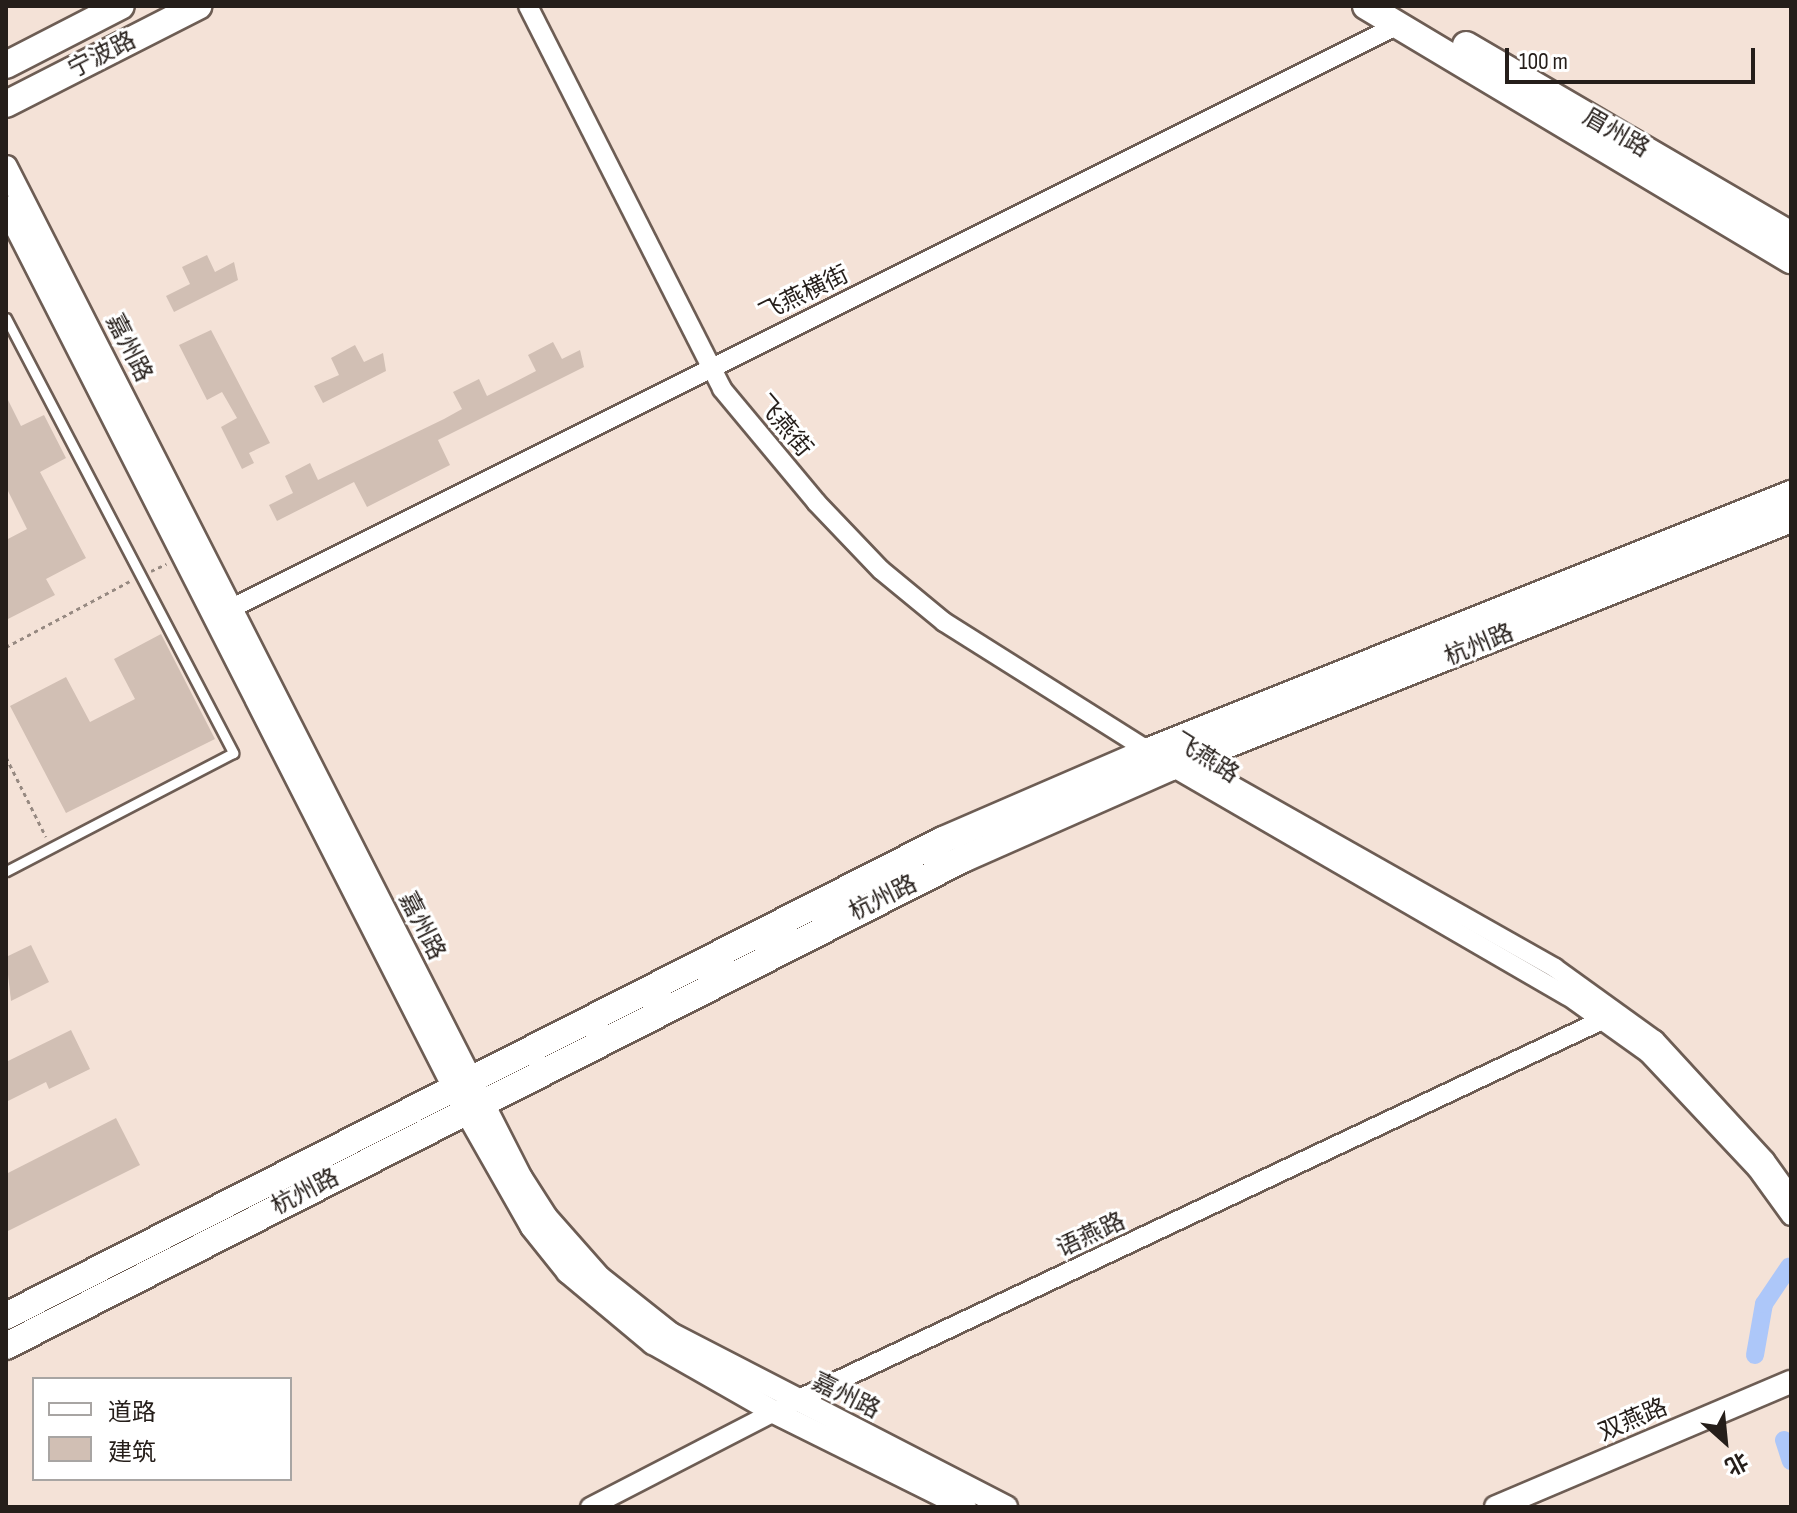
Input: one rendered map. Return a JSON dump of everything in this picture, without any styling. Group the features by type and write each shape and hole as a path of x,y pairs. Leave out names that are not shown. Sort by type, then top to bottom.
{"main road":[{"name":"宁波路","path":"6,65 121,6"},
{"name":"宁波路","path":"6,104 198,6"},
{"path":"1366,6 1398,16 1791,260"},
{"name":"眉州路","path":"1398,16 1791,235"},
{"name":"杭州路","path":"6,1346 469,1096 836,891 1149,751 1791,494"},
{"name":"杭州路","path":"6,1316 899,890 1182,764 1791,519"}],"street":[{"name":"飞燕街","path":"528,6 722,389 816,502 881,570 944,622 1149,751"},
{"name":"飞燕横街","path":"232,608 1398,16"},
{"name":"嘉州路","path":"6,167 232,608 469,1096 546,1217 600,1278 671,1334 1006,1507"},
{"path":"6,207 184,556 469,1096 507,1190 568,1272 653,1343 774,1412 965,1507"},
{"name":"飞燕路","path":"1149,751 1182,764 1610,1017 1655,1040 1765,1160 1791,1196"},
{"name":"飞燕路","path":"1610,1017 1757,1169 1791,1216"},
{"name":"语燕路","path":"590,1507 797,1400 1610,1017"},
{"name":"双燕路","path":"1496,1507 1791,1382"}],"lane":[{"path":"6,318 233,753 6,871"}],"path":[{"path":"6,647 184,556"},
{"path":"6,757 51,847"}],"building":[{"path":"207,255 215,272 234,262 238,280 174,312 166,296 190,284 182,267"},
{"path":"211,330 270,443 249,453 254,463 242,469 221,427 237,418 222,392 207,400 179,345"},
{"path":"553,342 562,359 580,350 584,367 438,440 450,465 367,507 354,482 277,521 269,505 293,493 285,476 310,463 318,480 444,419 462,409 453,392 479,379 487,396 511,384 536,371 528,355"},
{"path":"355,345 364,362 383,353 386,371 323,403 314,386 339,375 331,358"},
{"path":"6,396 21,426 44,415 66,458 40,472 86,558 46,579 55,595 6,620 6,540 27,529 6,487"},
{"path":"161,634 215,739 66,813 10,706 66,677 90,722 135,699 114,659"},
{"path":"31,945 49,982 11,1001 6,957"},
{"path":"71,1030 90,1069 49,1089 46,1082 6,1102 6,1062"},
{"path":"116,1118 140,1165 6,1232 6,1174"}],"waterway":[{"path":"1755,1355 1764,1304 1789,1267"},
{"path":"1784,1440 1791,1461"}]}
